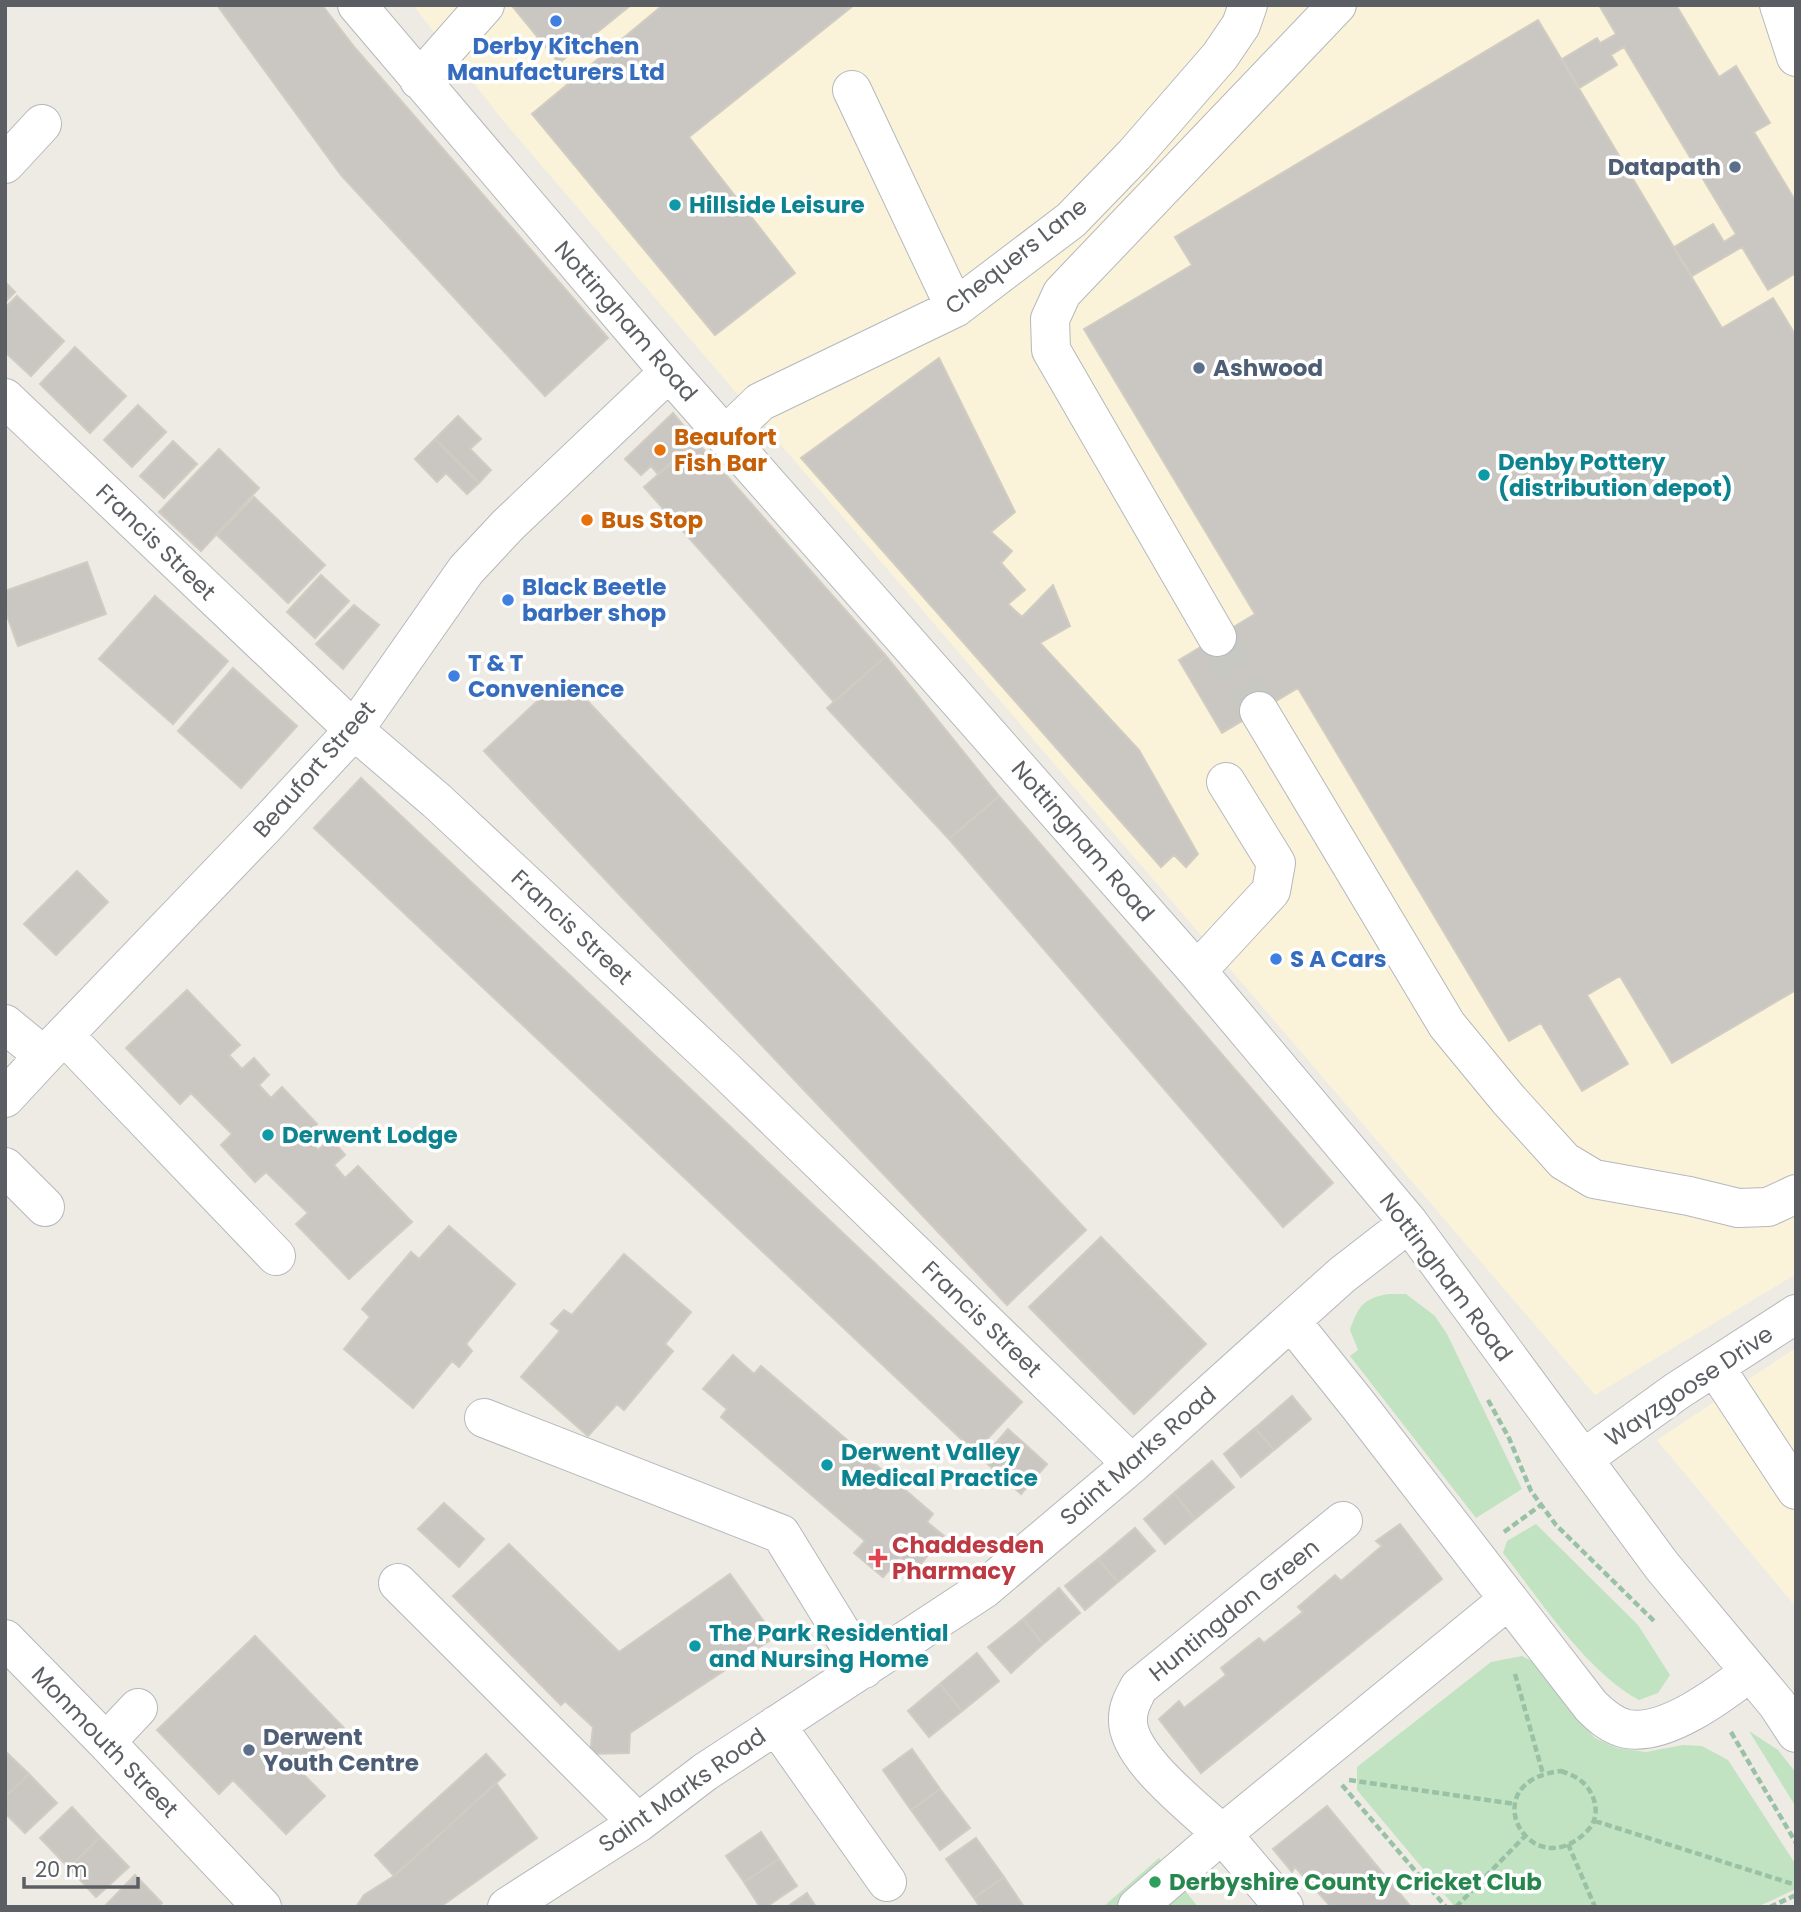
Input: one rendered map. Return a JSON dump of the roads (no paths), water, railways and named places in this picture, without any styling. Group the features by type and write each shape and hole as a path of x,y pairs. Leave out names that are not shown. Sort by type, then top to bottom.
{"street":[{"name":"Nottingham Road","path":"357,5 725,436 1197,971 1409,1223 1662,1566 1789,1716"},
{"path":"419,80 485,5"},
{"name":"Chequers Lane","path":"725,436 760,402 955,308 1071,220 1134,155 1220,56 1241,25 1248,5"},
{"path":"1217,636 1051,350 1050,319 1062,293 1337,5"},
{"path":"1779,5 1796,57"},
{"path":"852,90 955,308"},
{"path":"5,164 42,124"},
{"name":"Beaufort Street","path":"5,1098 354,730 466,570 508,525 670,372"},
{"name":"Francis Street","path":"5,398 354,730 437,801 722,1067 1132,1464"},
{"path":"1259,711 1447,1025 1564,1161 1594,1179 1738,1208 1768,1207 1796,1194"},
{"path":"1197,971 1270,891 1276,863 1226,782"},
{"path":"5,1024 54,1045 276,1256"},
{"path":"5,1167 45,1207"},
{"name":"Saint Marks Road","path":"517,1904 776,1725 984,1589 1132,1464 1342,1275 1409,1223"},
{"name":"Wayzgoose Drive","path":"1583,1459 1677,1391 1796,1314"},
{"path":"1291,1321 1591,1706 1614,1725 1629,1730 1669,1722 1716,1696 1750,1672"},
{"path":"1715,1367 1796,1490"},
{"path":"484,1418 781,1534 864,1669"},
{"name":"Huntingdon Green","path":"1284,1907 1222,1834 1163,1782 1134,1743 1127,1718 1130,1703 1139,1687 1343,1521"},
{"path":"398,1583 638,1822"},
{"path":"1137,1907 1508,1600"},
{"name":"Monmouth Street","path":"5,1639 262,1907"},
{"path":"106,1742 138,1708"},
{"path":"776,1725 887,1882"}],"tunnel":[{"path":"1217,637 1259,711"}],"place":[{"name":"Derby Kitchen Manufacturers Ltd","path":"556,21"},
{"name":"Datapath","path":"1735,167"},
{"name":"Hillside Leisure","path":"675,205"},
{"name":"Ashwood","path":"1199,368"},
{"name":"Beaufort Fish Bar","path":"660,450"},
{"name":"Denby Pottery (distribution depot)","path":"1484,475"},
{"name":"Bus Stop","path":"587,520"},
{"name":"Black Beetle barber shop","path":"508,600"},
{"name":"T & T Convenience","path":"454,676"},
{"name":"S A Cars","path":"1276,959"},
{"name":"Derwent Lodge","path":"268,1135"},
{"name":"Derwent Valley Medical Practice","path":"827,1465"},
{"name":"Chaddesden Pharmacy","path":"878,1558"},
{"name":"The Park Residential and Nursing Home","path":"695,1646"},
{"name":"Derwent Youth Centre","path":"249,1750"},
{"name":"Derbyshire County Cricket Club","path":"1155,1882"}]}
